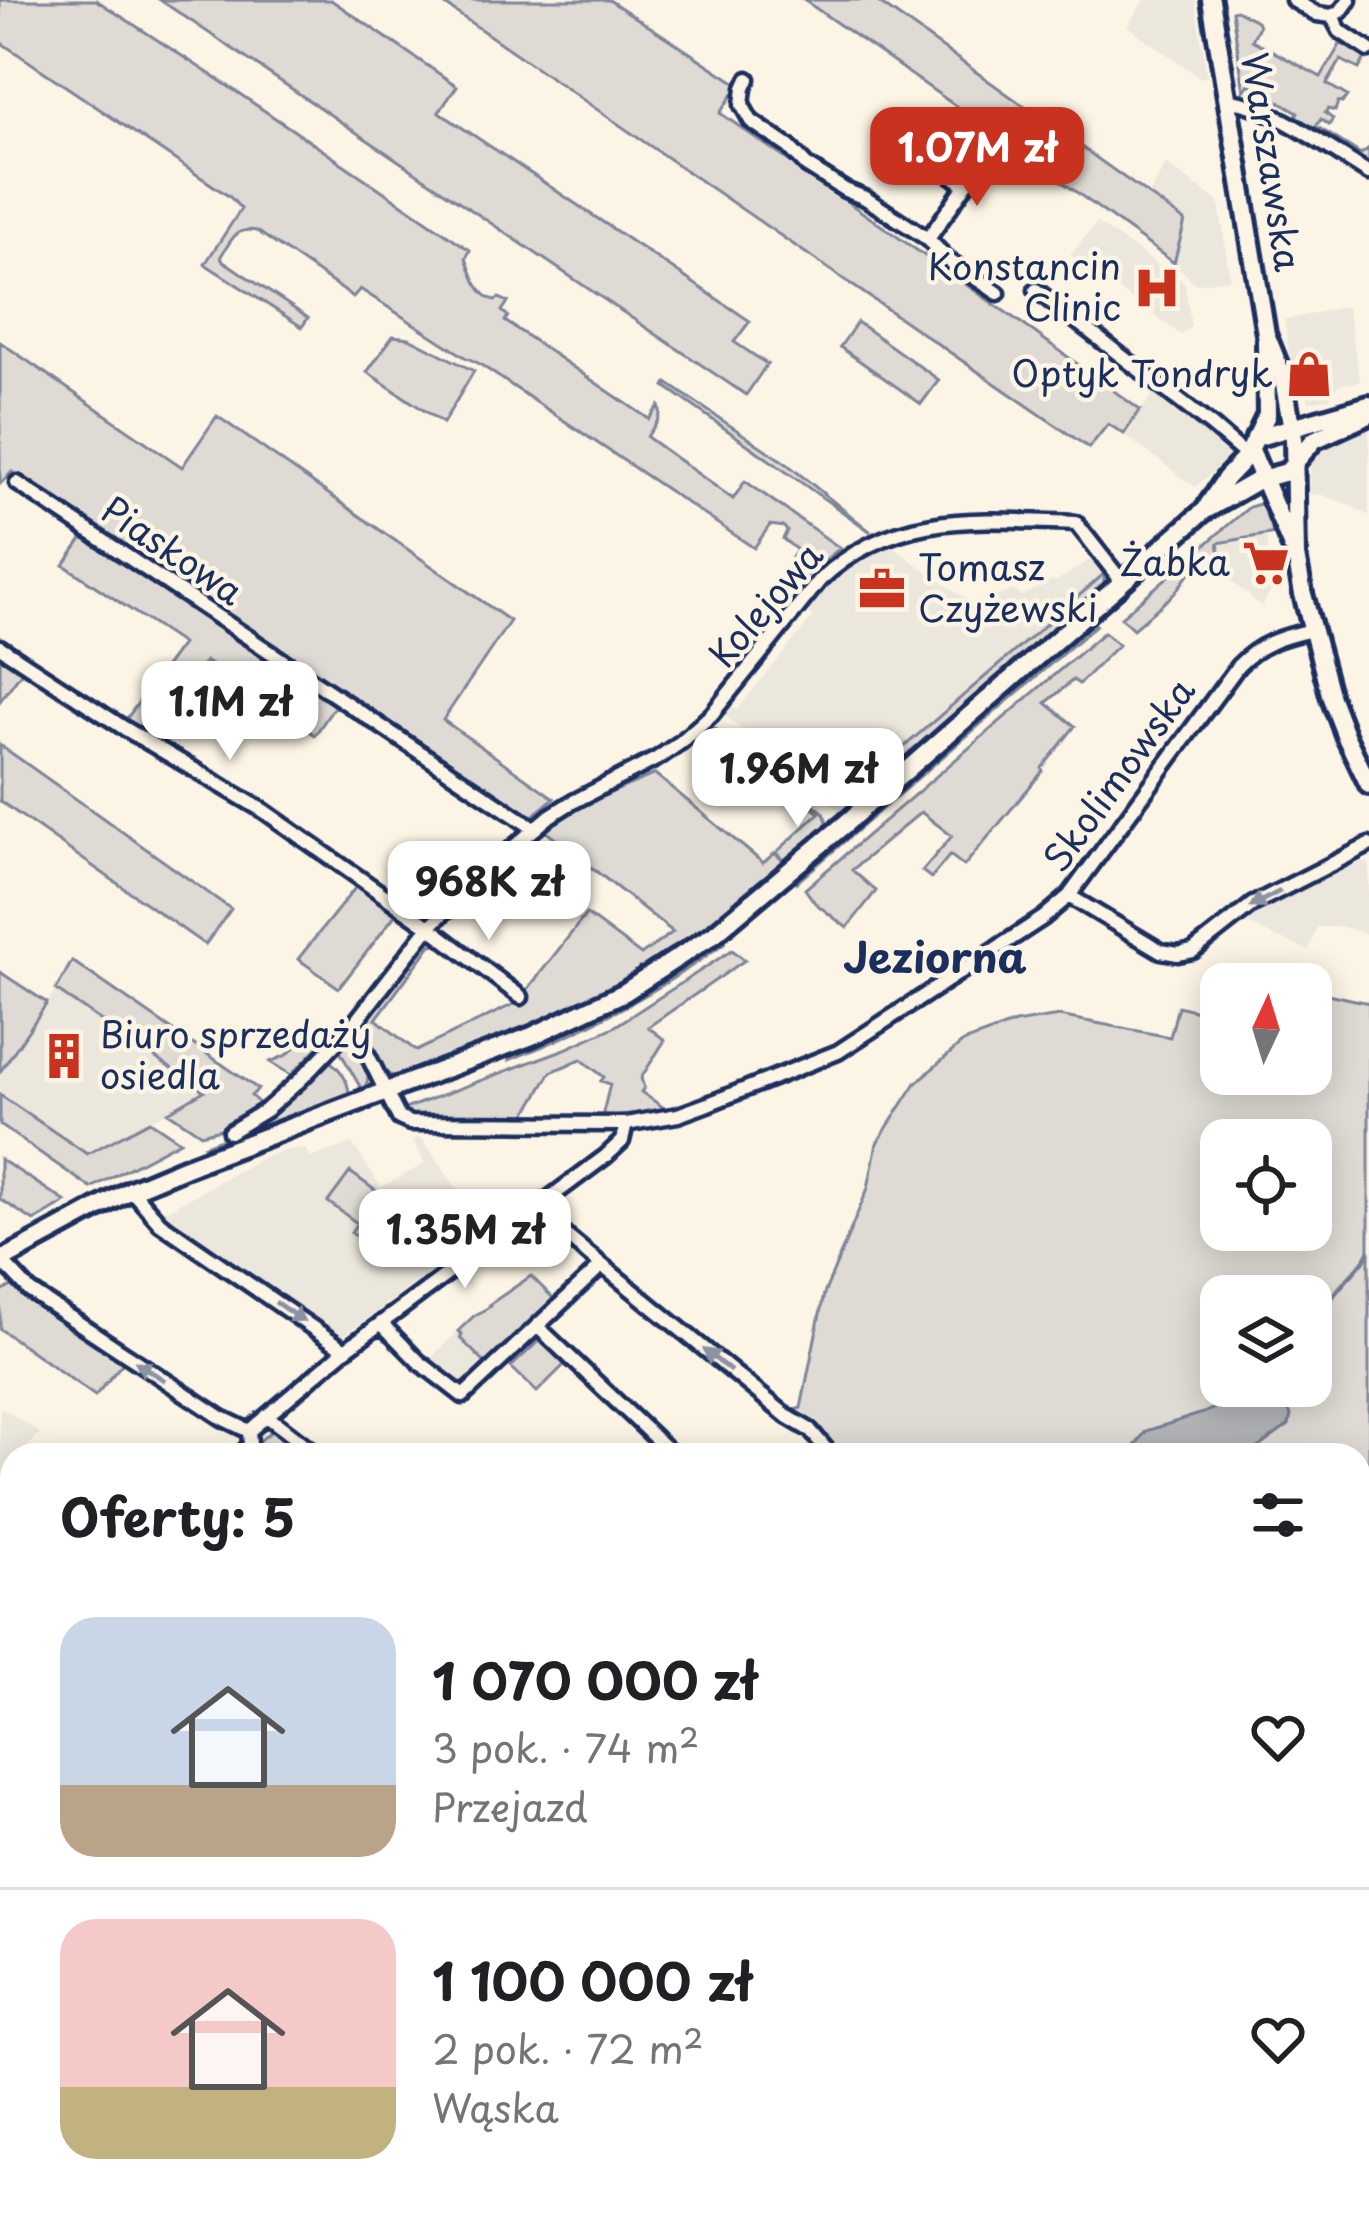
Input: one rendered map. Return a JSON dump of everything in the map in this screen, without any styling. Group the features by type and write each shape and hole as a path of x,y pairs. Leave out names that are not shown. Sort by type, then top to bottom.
{"main road":[{"name":"Warszawska","path":"1211,0 1266,334 1269,406 1250,448"},
{"name":"Warszawska","path":"1266,334 1282,374 1295,464"},
{"path":"1204,511 1250,448 1292,427 1369,405"},
{"path":"1,1261 131,1190 186,1166 576,1018 626,992 714,934 1204,511 1264,478 1283,474 1318,438 1369,415"},
{"path":"1250,448 1296,556 1340,722 1369,785"},
{"path":"1295,464 1296,556"}],"street":[{"path":"1292,0 1317,14 1332,16 1349,0"},
{"path":"1332,16 1340,32 1369,50"},
{"path":"748,79 742,98 743,111 751,122 789,147 807,166 928,239 949,260 998,293"},
{"path":"1227,101 1262,110 1369,173"},
{"path":"928,239 995,143"},
{"path":"915,149 965,185"},
{"path":"1036,290 1212,426 1250,448"},
{"name":"Piaskowa","path":"16,482 535,829"},
{"name":"Kolejowa","path":"230,1132 266,1110 300,1080 353,1025 429,927 535,829 569,804 658,758 712,714 820,580 851,554 883,537 928,524 968,520 1076,524 1123,583"},
{"name":"Skolimowska","path":"353,1025 399,1118 410,1123 626,1124 708,1104 838,1052 1020,934 1069,896 1238,666 1271,640 1312,630"},
{"path":"0,647 264,811 520,997"},
{"path":"1069,896 1161,951 1184,953 1253,904 1369,845"},
{"path":"250,1431 345,1350 620,1144 626,1124"},
{"path":"131,1190 160,1223 345,1350"},
{"path":"533,1209 821,1443"},
{"path":"1,1261 30,1291 222,1418 250,1431"},
{"path":"381,1323 418,1361 463,1396 601,1266"},
{"path":"538,1327 660,1443"},
{"path":"268,1417 302,1443"},
{"path":"250,1431 250,1443"}],"shaded area":[{"path":"0,0 96,0 222,82 470,250 466,258 480,289 489,298 508,302 502,311 508,316 505,321 649,419 659,406 659,418 647,437 733,499 745,481 840,548 805,577 787,565 797,550 783,539 784,527 770,525 754,548 478,363 360,289 353,297 257,231 235,236 222,260 308,318 302,327 205,264 241,209 0,42"},
{"path":"160,0 331,0 457,86 439,112 750,321 734,342 767,364 746,395"},
{"path":"438,0 609,0 739,85 720,113 1140,410 1124,434 1108,424 1089,448"},
{"path":"804,0 878,0 1185,221 1174,263 1003,139"},
{"path":"1145,0 1195,0 1207,76 1201,78 1127,26"},
{"path":"1232,11 1257,21 1252,40 1321,77 1341,43 1365,58 1359,69 1341,60 1327,84 1347,96 1335,111 1325,113 1333,119 1329,125 1321,119 1316,126 1361,154 1369,148 1369,163 1293,122 1298,112 1249,84 1244,91"},
{"path":"1166,164 1219,202 1230,279 1196,284 1174,263 1185,221 1149,194"},
{"path":"1097,223 1185,283 1191,326 1181,335 1070,255"},
{"path":"1347,306 1360,381 1339,385 1330,398 1309,402 1298,374 1293,375 1284,320"},
{"path":"857,322 939,380 921,404 840,347"},
{"path":"393,336 409,338 474,371 443,423 367,372"},
{"path":"0,342 182,467 217,416 510,621 443,720 554,798 529,819 12,472 0,484"},
{"path":"667,383 787,464 871,532 665,386"},
{"path":"1158,388 1230,448 1230,458 1195,487 1123,434"},
{"path":"1369,427 1369,516 1348,504 1310,495 1313,456"},
{"path":"1260,504 1275,533 1218,543 1220,554 1202,556 1174,594 1133,629 1121,617 1249,507"},
{"path":"85,535 337,703 315,735 205,661 149,737 124,722 182,644 64,565"},
{"path":"1266,535 1274,585 1262,607 1224,575 1213,555 1220,554 1218,543"},
{"path":"887,543 974,605 1013,590 1021,596 1092,559 1105,573 1105,583 845,811 838,810 726,716 725,710 728,704 737,710 813,617 805,610 828,585"},
{"path":"1105,573 1103,587 854,803 846,797"},
{"path":"1093,622 1096,625 797,882 795,878"},
{"path":"1104,632 1118,645 1079,684 1073,680 1046,703 1075,726 964,866 950,855 931,878 922,871 952,836 921,812 852,870 876,891 847,928 815,903 805,889"},
{"path":"0,653 24,669 0,701"},
{"path":"714,728 729,735 824,813 828,825 710,924 605,993 396,1077 384,1071 363,1031 368,1016 431,940 446,945 431,945 376,1019 416,1051 518,1002 586,914 641,955 673,932 544,830 584,804 655,774 763,863 775,853 783,861 777,852 819,813 727,740 707,750 696,741"},
{"path":"0,745 231,909 205,945 0,801"},
{"path":"1369,863 1369,935 1344,927 1317,927 1309,951 1243,920 1315,880"},
{"path":"359,883 396,914 339,988 298,959"},
{"path":"720,940 724,943 647,994 509,1060 507,1056 643,990"},
{"path":"732,950 745,960 648,1027 665,1040 641,1078 641,1092 667,1110 602,1117 610,1084 601,1081 604,1077 581,1059 551,1072 525,1116 408,1115 402,1110 614,1027"},
{"path":"72,961 258,1089 251,1096 261,1105 224,1128 201,1134 168,1112 204,1091 56,990"},
{"path":"0,972 47,1003 0,1072"},
{"path":"56,990 205,1092 87,1154 0,1095 0,1072"},
{"path":"1332,995 1369,1003 1369,1443 831,1443 820,1427 788,1412 801,1408 824,1294 868,1188 877,1143 916,1083 963,1042 1015,1023 1059,1016 1170,1037 1178,1006 1200,1012 1200,1095 1332,1095"},
{"path":"317,1024 328,1037 291,1075 270,1062 287,1055"},
{"path":"347,1044 366,1064 368,1078 362,1090 338,1048"},
{"path":"328,1060 343,1074 349,1094 213,1149 205,1145 272,1110"},
{"path":"0,1095 87,1154 150,1121 180,1141 91,1188 0,1125"},
{"path":"421,1138 465,1199 435,1232 459,1251 346,1334 335,1335 165,1211 264,1157 305,1148 310,1158 352,1143 381,1187 425,1164 412,1139"},
{"path":"0,1159 66,1202 34,1221 0,1199"},
{"path":"350,1172 412,1217 382,1254 351,1232 357,1223 328,1202"},
{"path":"531,1276 556,1301 487,1365 458,1331"},
{"path":"15,1284 122,1356 122,1364 95,1396 0,1329 0,1293"},
{"path":"458,1331 487,1365 462,1387 429,1360"},
{"path":"541,1339 566,1363 537,1392 511,1367"},
{"path":"0,1407 40,1433 31,1443 0,1443"},
{"path":"1216,1407 1287,1407 1291,1415 1289,1425 1264,1443 1137,1443 1146,1431"},
{"path":"275,1428 296,1443 257,1443"}],"waterway":[{"path":"1332,1298 1369,1252"}],"place":[{"name":"Konstancin Clinic","path":"1157,288"},
{"name":"Optyk Tondryk","path":"1309,374"},
{"name":"Żabka","path":"1266,563"},
{"name":"Tomasz Czyżewski","path":"882,589"},
{"name":"Biuro sprzedaży osiedla","path":"64,1056"}],"district":[{"name":"Jeziorna","path":"935,958"}]}
